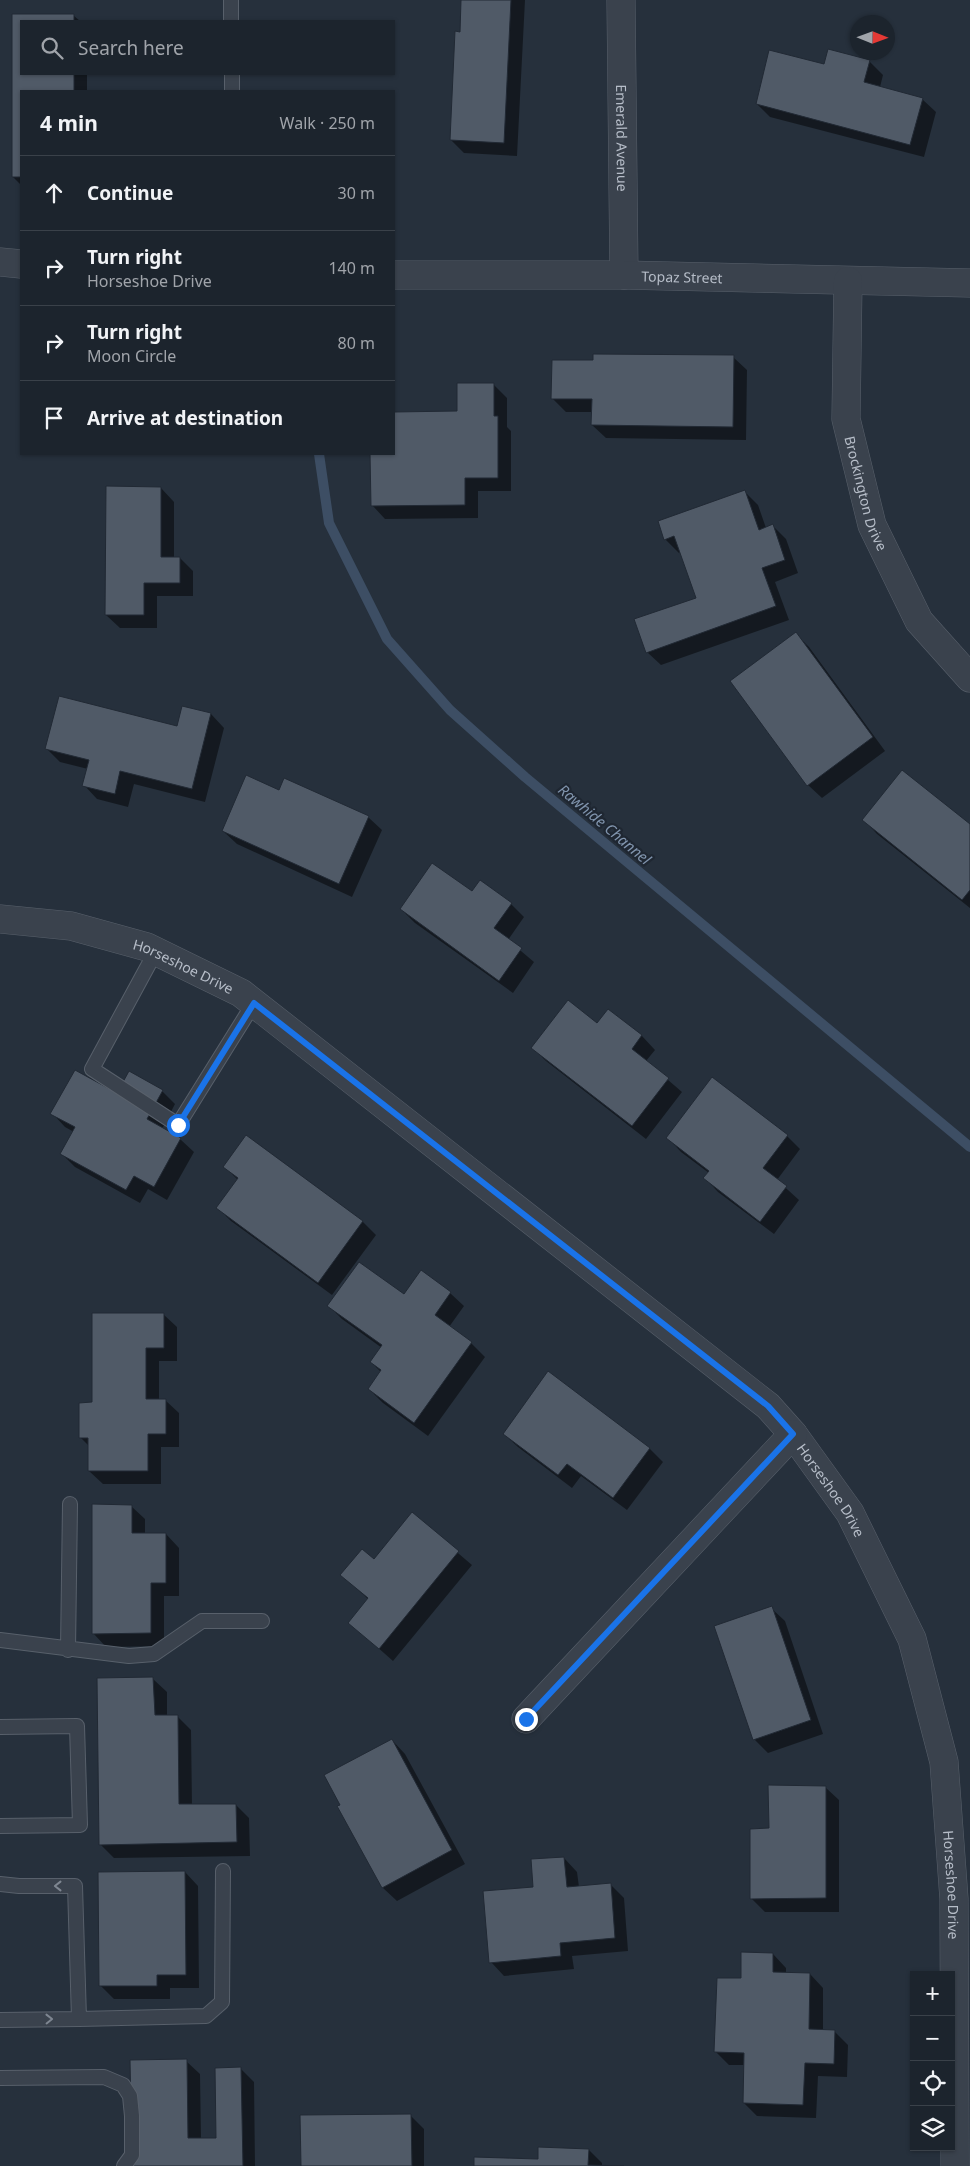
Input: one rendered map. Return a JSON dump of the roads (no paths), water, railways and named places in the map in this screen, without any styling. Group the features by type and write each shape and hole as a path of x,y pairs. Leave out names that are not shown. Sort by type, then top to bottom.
{"street":[{"name":"Emerald Avenue","path":"621,0 624,275"},
{"path":"0,262 20,264"},
{"name":"Topaz Street","path":"395,275 624,275 970,283"},
{"name":"Brockington Drive","path":"848,281 846,419 872,525 920,621 970,678"},
{"name":"Horseshoe Drive","path":"0,919 71,926 146,946 241,992 768,1406 793,1434 850,1513 912,1639 944,1762 954,1899 955,2166"},
{"path":"526,1719 793,1434"}],"lane":[{"path":"231,0 231,20"},
{"path":"232,75 232,90"},
{"path":"156,951 92,1069 178,1125 254,1003"},
{"path":"68,1650 70,1504"},
{"path":"0,1640 128,1656 154,1654 202,1620 262,1621"},
{"path":"0,1727 77,1726 80,1825 0,1826"},
{"path":"0,2020 206,2016 222,2002 223,1871"},
{"path":"0,1884 75,1886 79,2018"},
{"path":"0,2078 104,2078 123,2085 130,2096 132,2116 132,2155 124,2166"}],"waterway":[{"name":"Rawhide Channel","path":"319,455 329,523 387,639 450,710 525,777 970,1147"}]}
